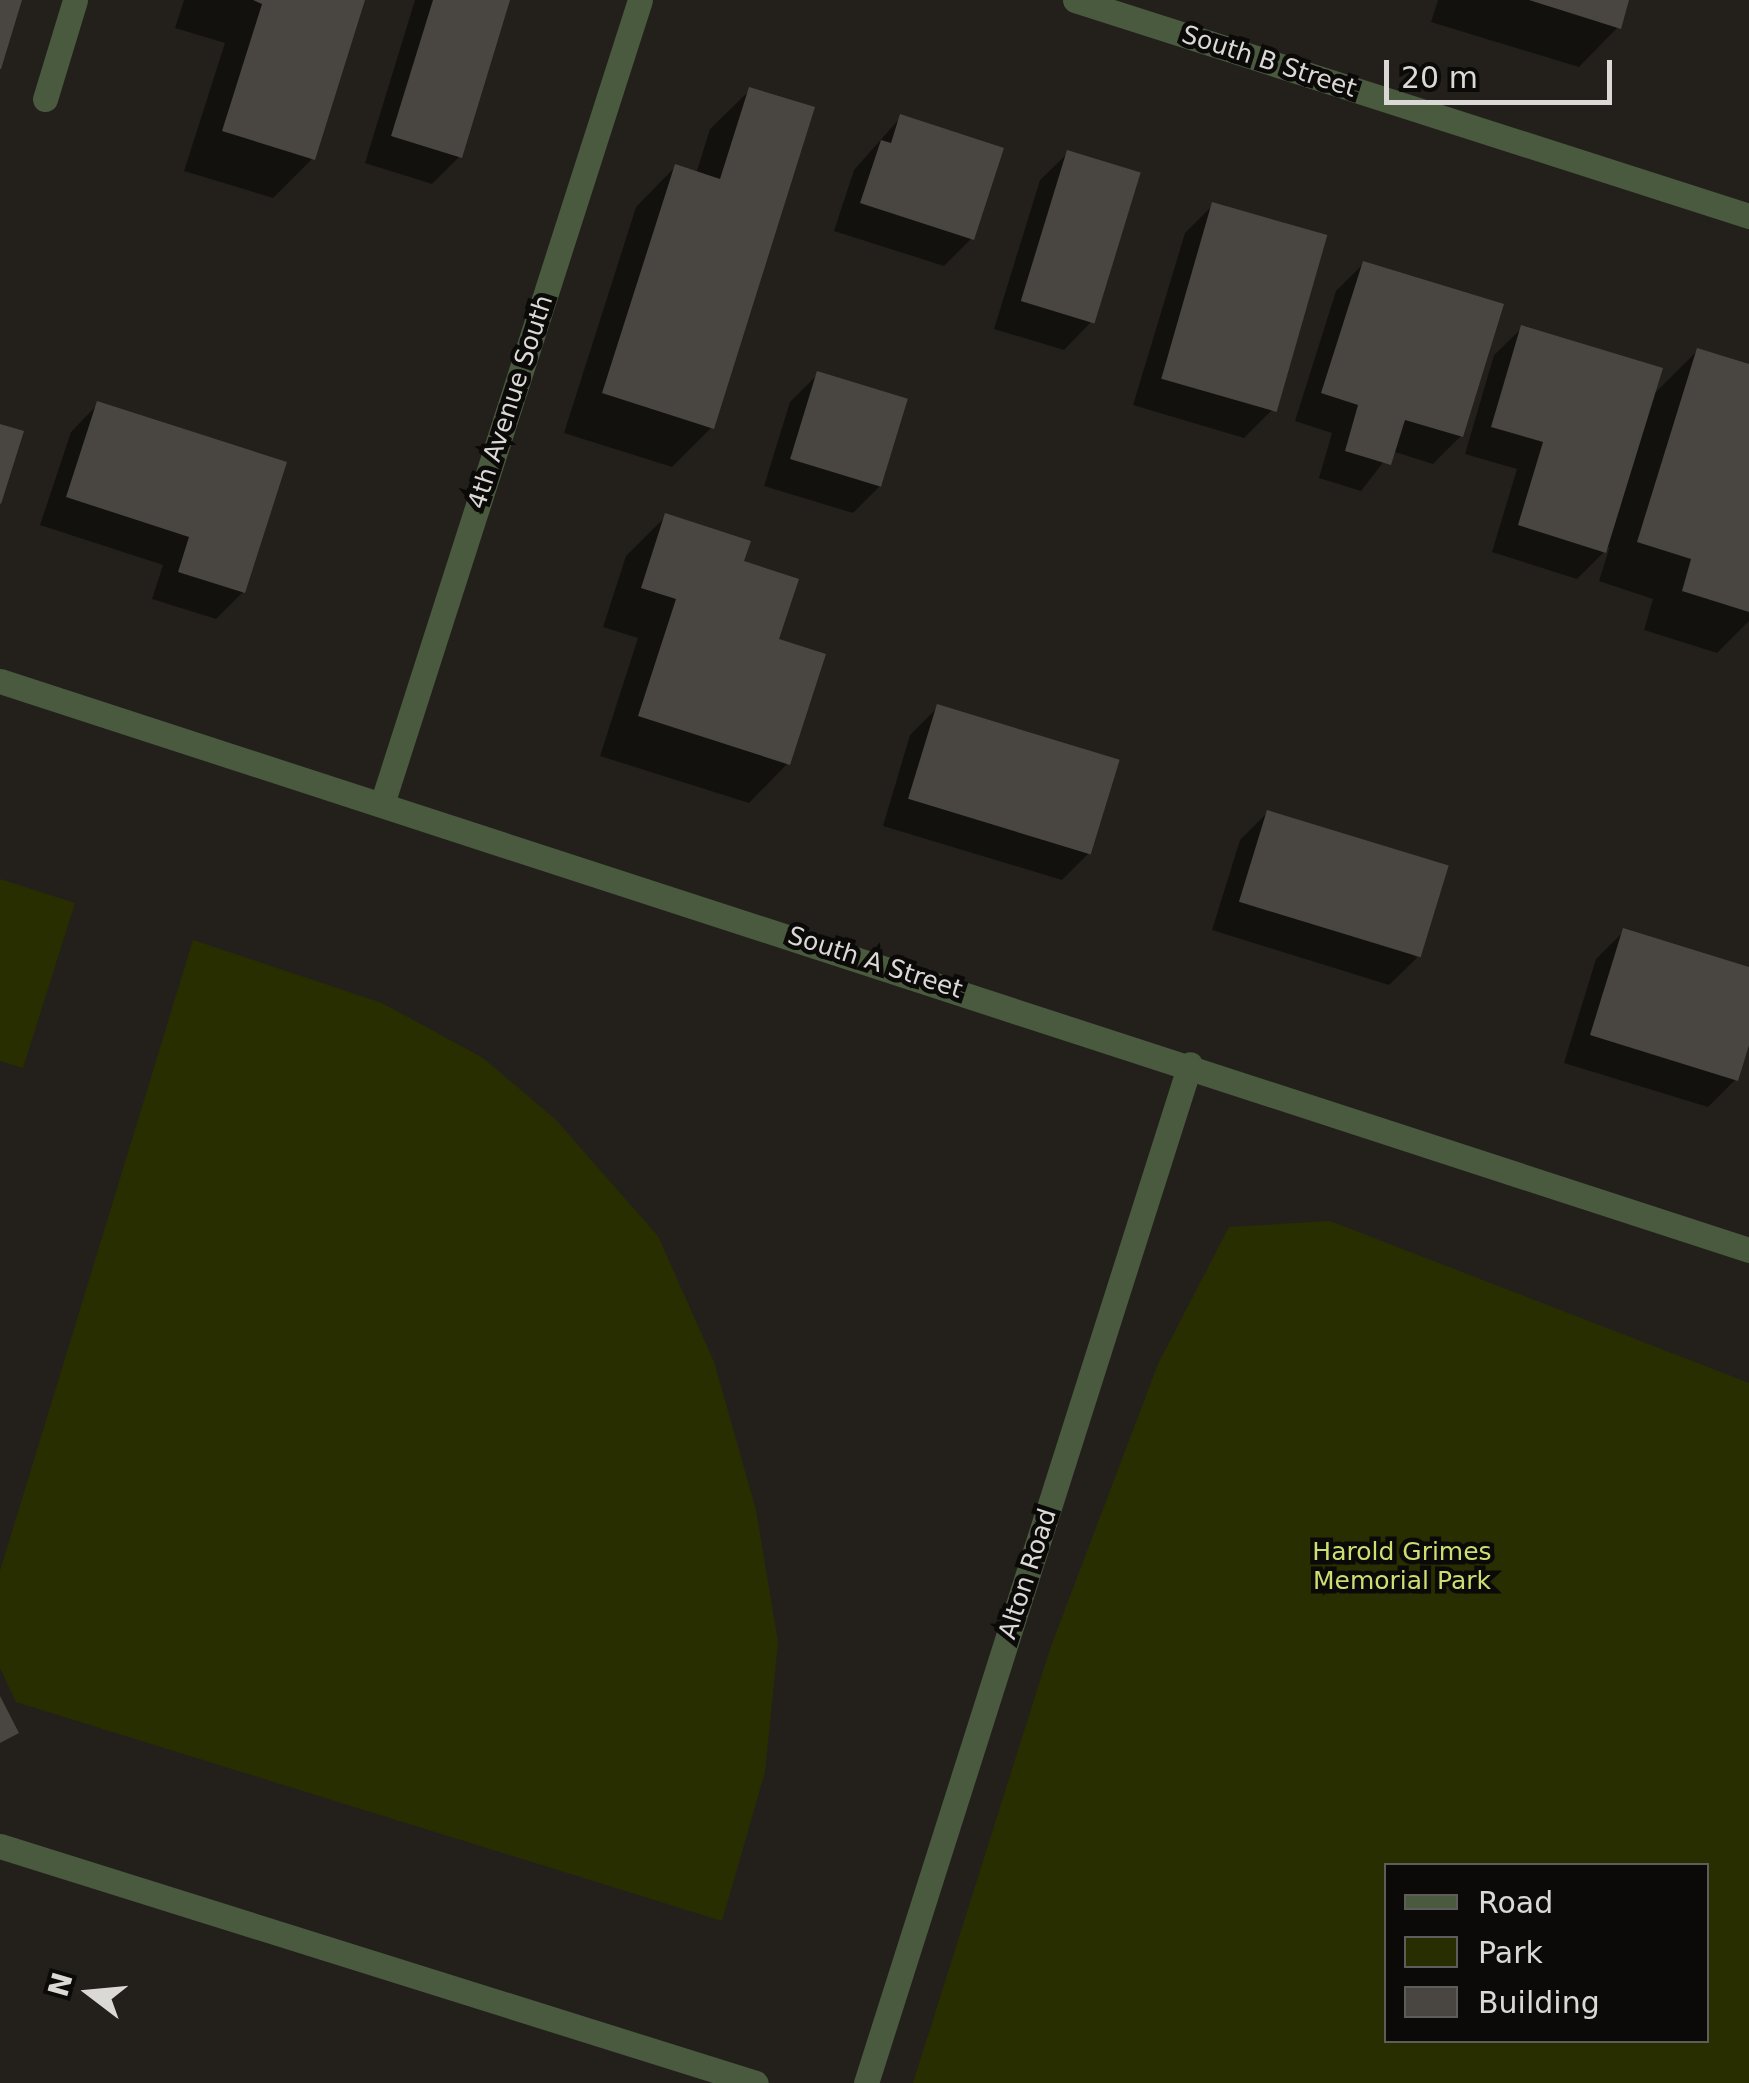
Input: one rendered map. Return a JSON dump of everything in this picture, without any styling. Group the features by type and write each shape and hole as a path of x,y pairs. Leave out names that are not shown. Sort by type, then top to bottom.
{"street":[{"path":"45,99 75,0"},
{"name":"4th Avenue South","path":"382,804 640,0"},
{"name":"South B Street","path":"1075,0 1749,216"},
{"name":"South A Street","path":"0,682 1190,1064 1749,1250"},
{"name":"Alton Road","path":"866,2083 1190,1064"},
{"path":"0,1846 756,2083"}],"green space":[{"path":"0,879 75,903 23,1068 0,1061"},
{"path":"193,940 382,1003 483,1058 555,1119 658,1236 714,1362 756,1510 778,1642 765,1772 722,1921 16,1702 0,1668 0,1571"},
{"name":"Harold Grimes Memorial Park","path":"1330,1221 1749,1383 1749,2083 913,2083 1050,1649 1158,1364 1229,1227"}],"building":[{"path":"0,0 22,0 1,69 0,69"},
{"path":"253,0 365,0 315,160 222,131 262,4"},
{"path":"433,0 510,0 462,158 391,136"},
{"path":"1529,0 1629,0 1621,29"},
{"path":"749,87 815,107 714,429 602,393 675,164 720,179"},
{"path":"900,114 1004,148 974,240 860,203 881,140 891,143"},
{"path":"1067,150 1141,173 1094,324 1021,301"},
{"path":"1212,202 1327,235 1277,412 1161,379"},
{"path":"1363,261 1504,304 1463,437 1405,420 1391,465 1345,451 1358,405 1321,393"},
{"path":"1521,325 1663,368 1606,553 1518,525 1543,442 1491,427"},
{"path":"1697,348 1749,364 1749,612 1682,591 1691,559 1637,542"},
{"path":"817,371 908,399 881,487 790,459"},
{"path":"97,401 287,462 245,593 178,572 189,537 66,497"},
{"path":"0,424 24,431 1,504 0,503"},
{"path":"665,513 751,541 744,561 799,579 779,639 826,654 790,765 638,716 676,599 641,588"},
{"path":"937,704 1120,760 1091,855 908,799"},
{"path":"1267,810 1449,866 1421,957 1239,902"},
{"path":"1623,928 1749,967 1749,1045 1738,1081 1590,1035"},
{"path":"0,1696 19,1733 0,1743"}]}
